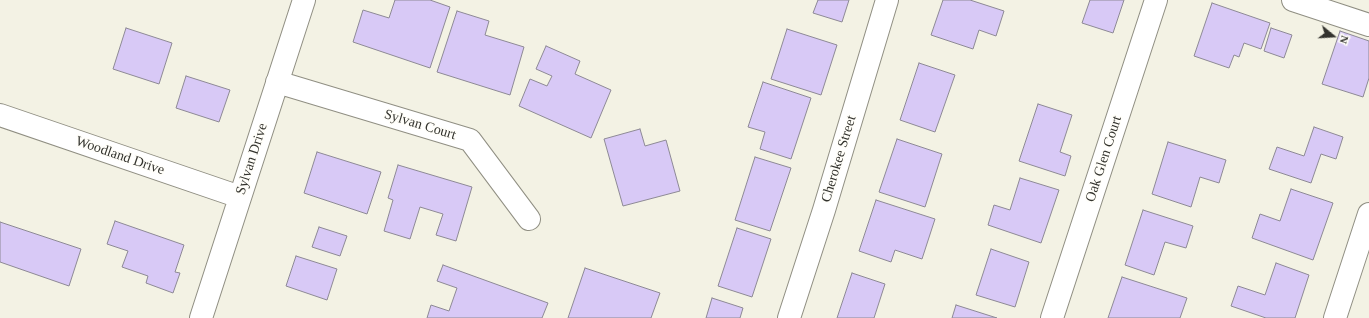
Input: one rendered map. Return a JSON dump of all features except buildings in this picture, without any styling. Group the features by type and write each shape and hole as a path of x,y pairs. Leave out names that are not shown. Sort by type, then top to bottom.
{"street":[{"name":"Sylvan Drive","path":"201,318 304,0"},
{"name":"Cherokee Street","path":"789,318 824,210 887,0"},
{"name":"Oak Glen Court","path":"1052,318 1156,0"},
{"path":"1293,0 1369,25"},
{"name":"Sylvan Court","path":"277,82 470,140 529,219"},
{"name":"Woodland Drive","path":"0,115 240,197"},
{"path":"1335,318 1369,214"}]}
